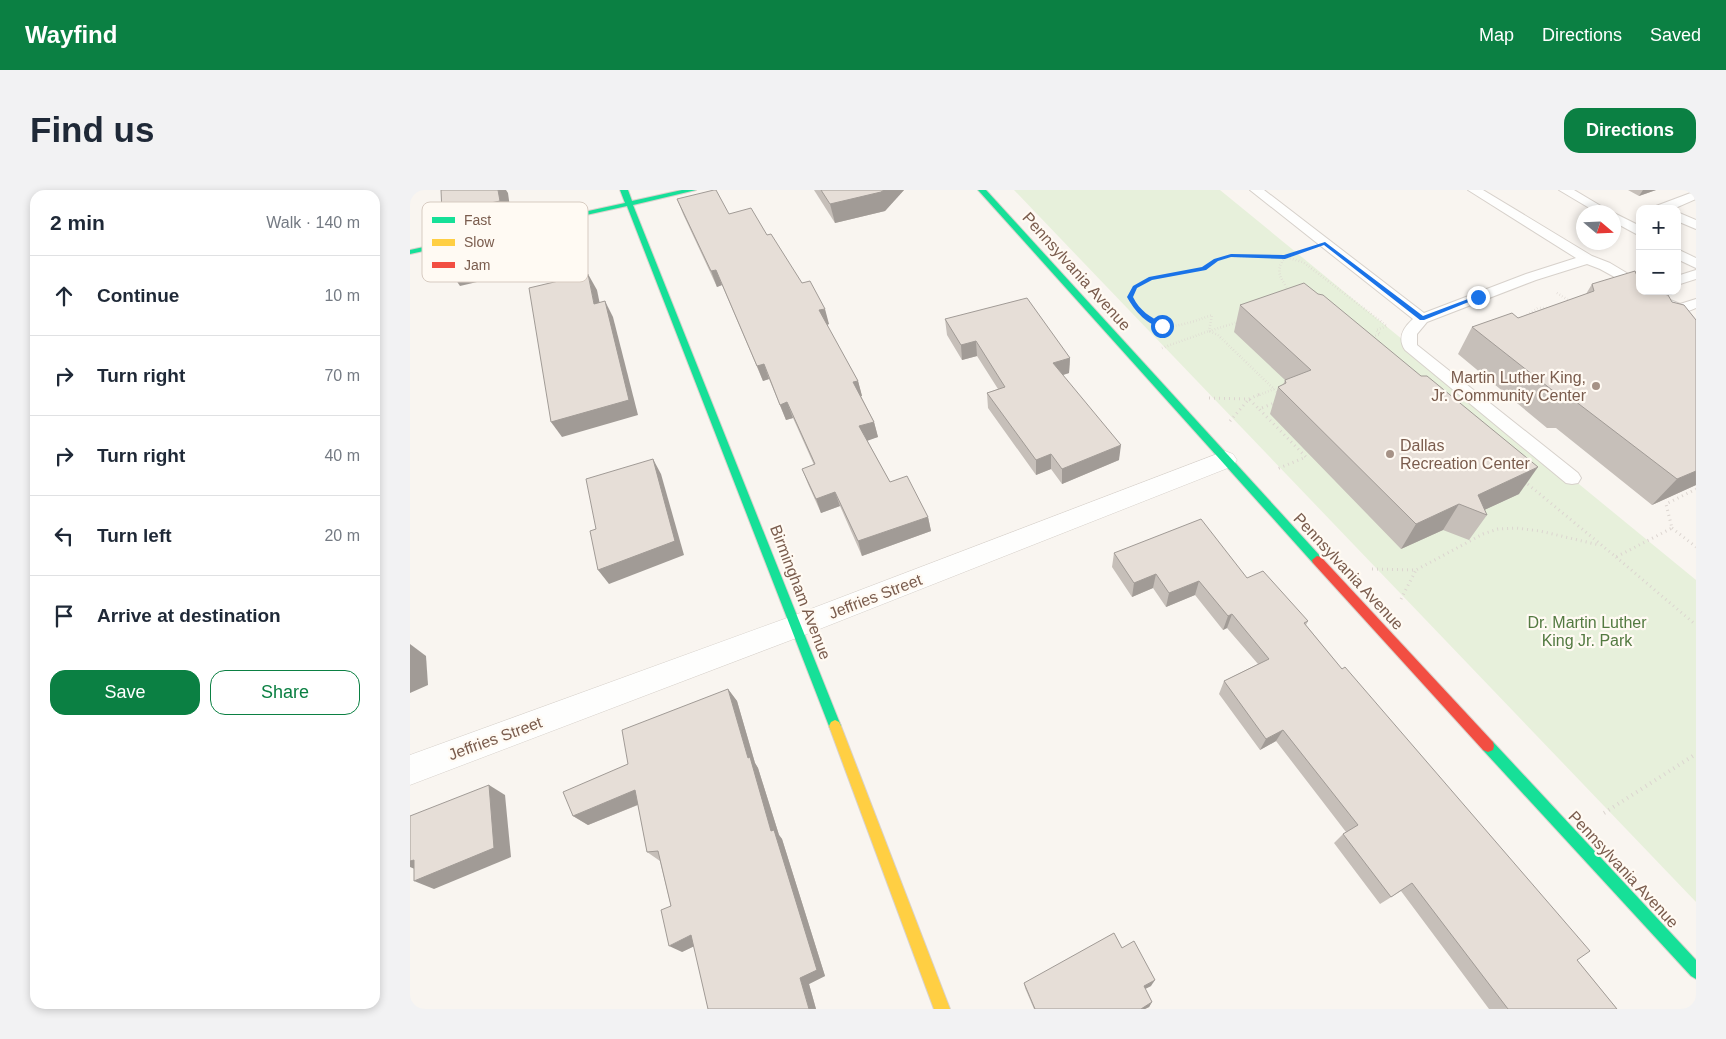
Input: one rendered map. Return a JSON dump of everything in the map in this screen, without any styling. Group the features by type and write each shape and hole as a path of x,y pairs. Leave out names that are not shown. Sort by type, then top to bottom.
{"street":[{"name":"Birmingham Avenue","path":"624,190 797,626 942,1009"},
{"path":"588,213 692,190"},
{"name":"Pennsylvania Avenue","path":"982,190 1225,460 1687,944 1696,971"},
{"name":"Jeffries Street","path":"410,770 797,626 1225,460"}],"lane":[{"path":"1256,190 1422,319"},
{"path":"1474,190 1587,259 1605,266 1636,284"},
{"path":"1565,190 1592,205"},
{"path":"1672,205 1696,195"},
{"path":"1681,218 1696,226"},
{"path":"1621,221 1636,230"},
{"path":"1681,255 1696,264"},
{"path":"1572,478 1410,347 1407,339 1409,331 1422,319 1531,277 1587,259"},
{"path":"1681,280 1696,274"},
{"path":"1654,295 1680,310 1696,303"}],"path":[{"path":"1161,348 1248,319 1242,310 1252,307 1277,308 1286,303 1291,297 1288,288 1278,273 1278,265 1285,257 1325,243"},
{"path":"1209,331 1212,315 1174,327 1162,326 1147,318 1136,308 1130,297 1135,287 1151,278 1204,268 1216,260 1231,256 1285,257 1304,262 1387,326 1376,330 1380,334 1363,342"},
{"path":"1521,318 1539,306 1554,309"},
{"path":"1209,331 1218,334 1280,394"},
{"path":"1209,398 1249,399 1274,389"},
{"path":"1249,399 1306,457 1277,469"},
{"path":"1230,421 1249,399"},
{"path":"1259,408 1285,399"},
{"path":"1372,569 1416,570 1483,534 1498,529 1516,528 1540,531 1602,546"},
{"path":"1672,528 1696,547"},
{"path":"1616,557 1696,625"},
{"path":"1401,599 1416,570"},
{"path":"1604,813 1696,754"}],"green space":[{"name":"Dr. Martin Luther King Jr. Park","path":"1014,190 1220,190 1696,580 1696,902"}],"building":[{"path":"441,190 498,190 500,201 495,202 442,202"},
{"path":"716,190 729,214 751,208 767,235 771,234 802,283 810,281 825,309 819,310 858,381 853,382 874,422 859,426 890,482 907,476 928,517 858,541 835,492 816,499 802,469 815,464 787,402 780,405 764,364 757,366 716,270 711,271 677,199"},
{"path":"821,190 884,190 830,204"},
{"name":"Martin Luther King, Jr. Community Center","path":"1635,271 1636,295 1668,295 1672,302 1684,305 1696,320 1696,471 1677,479 1575,401 1566,401 1472,327 1512,313 1518,318 1594,291 1592,284"},
{"path":"588,274 594,304 605,301 629,400 551,422 529,288 554,282 588,282"},
{"name":"Dallas Recreation Center","path":"1304,283 1318,294 1323,295 1421,376 1427,376 1538,467 1478,495 1487,515 1459,504 1416,524 1278,387 1286,383 1285,380 1311,370 1240,305"},
{"path":"1027,298 1070,358 1053,363 1121,445 1062,469 1051,454 1036,460 987,393 1005,387 976,341 961,345 945,319"},
{"path":"653,459 675,541 598,570 590,531 596,529 586,479"},
{"path":"1201,519 1247,578 1263,571 1308,621 1304,623 1342,669 1345,667 1590,951 1577,960 1617,1009 1508,1009 1412,883 1391,897 1343,834 1358,825 1283,730 1266,739 1224,681 1269,659 1232,614 1228,616 1199,581 1169,593 1156,574 1134,583 1114,553"},
{"path":"728,689 771,831 774,830 817,970 800,978 809,1009 708,1009 691,935 669,946 661,910 671,906 658,851 647,852 635,790 573,816 563,792 628,764 622,730"},
{"path":"489,785 494,848 414,881 414,860 410,861 410,816"},
{"path":"1114,933 1122,948 1134,941 1155,980 1144,986 1152,1002 1141,1009 1035,1009 1024,983"}],"traffic: fast":[{"path":"624,190 835,726"},
{"path":"588,213 692,190"},
{"path":"982,190 1317,560"},
{"path":"410,252 422,249"},
{"path":"1488,746 1696,971"}],"traffic: slow":[{"path":"835,726 942,1009"}],"traffic: jam":[{"path":"1317,560 1488,746"}],"place":[{"name":"Martin Luther King, Jr. Community Center","path":"1596,386"},
{"name":"Dallas Recreation Center","path":"1390,454"}],"route":[{"path":"1162,326 1147,318 1136,308 1130,297 1135,287 1151,278 1204,268 1216,260 1231,256 1285,257 1325,243 1422,319 1478,297"}]}
